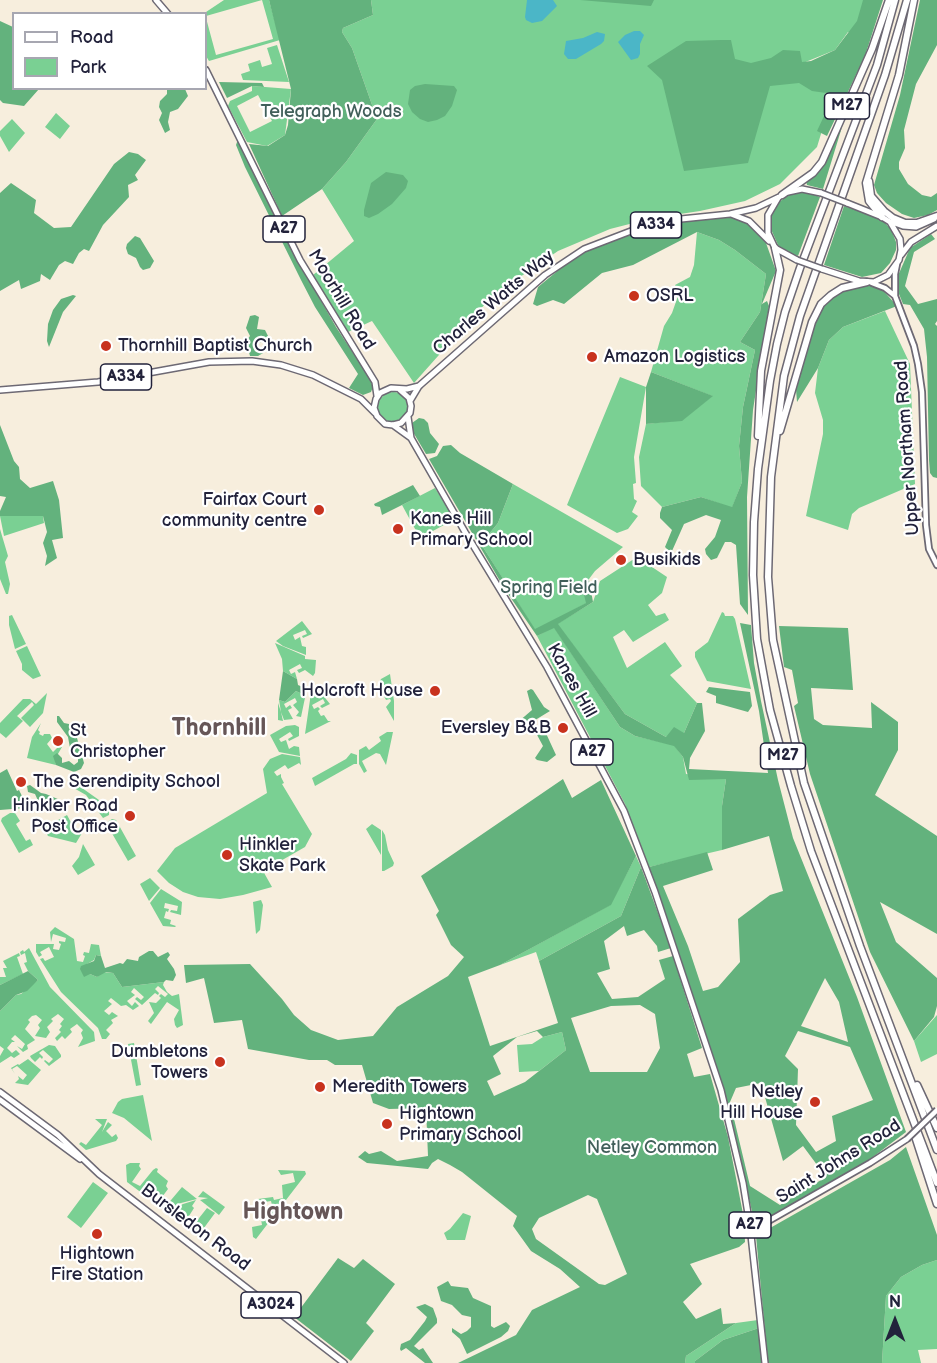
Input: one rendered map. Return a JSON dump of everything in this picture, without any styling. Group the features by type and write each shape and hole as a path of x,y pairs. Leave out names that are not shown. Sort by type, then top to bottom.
{"highway":[{"name":"M27","path":"780,196 813,173 822,162 872,49 889,0"},
{"name":"M27","path":"758,469 770,381 785,312 877,64 895,0"},
{"name":"M27","path":"907,0 885,75 800,316 782,389 768,523 768,577 773,640 804,783 860,946 937,1150"},
{"name":"M27","path":"882,217 867,195 866,183 899,75 914,0"},
{"name":"M27","path":"870,171 872,196 893,219 917,224 937,217"},
{"name":"M27","path":"773,246 780,263 780,273 761,371 753,575 757,639 770,710 811,851 937,1182"},
{"name":"M27","path":"773,458 812,322 821,304 831,294 848,286 868,282"},
{"name":"M27","path":"898,1043 937,1128"},
{"name":"M27","path":"894,1069 937,1204"}],"main road":[{"path":"156,0 166,12"},
{"name":"Moorhill Road","path":"207,72 320,297 375,382 377,398"},
{"name":"Charles Watts Way","path":"410,401 419,386 544,275 584,249 631,231 681,219 730,214 756,208 780,196 802,189 821,193 890,222"},
{"path":"773,246 768,233 767,220 772,206 780,196"},
{"path":"730,214 749,221 773,246 796,260 885,288 895,296"},
{"path":"890,222 916,227 937,217"},
{"path":"890,222 900,239 900,256"},
{"path":"868,282 885,277 897,264 911,242 937,226"},
{"name":"Upper Northam Road","path":"897,264 895,296 914,346 922,392 926,525 929,549 937,565"},
{"name":"A334","path":"0,390 80,384 192,364 235,360 267,362 294,368 323,379 361,399 375,413"},
{"path":"375,382 400,390 410,401 411,410 408,417 401,423 393,425 382,422 375,413 377,398 383,391 391,388"},
{"name":"Charles Watts Way","path":"400,390 419,386"},
{"name":"A334","path":"361,399 377,398"},
{"name":"Kanes Hill","path":"408,417 411,438 547,667 624,811 655,892 721,1090 743,1183 751,1231"},
{"name":"Kanes Hill","path":"393,425 411,438"},
{"name":"Bursledon Road","path":"0,1092 58,1135 84,1162"},
{"name":"Bursledon Road","path":"0,1100 344,1363"},
{"name":"Saint Johns Road","path":"751,1231 870,1163 907,1138 937,1110"},
{"name":"A27","path":"751,1231 765,1363"}],"green space":[{"path":"224,0 262,0 207,16 206,12"},
{"path":"262,0 269,0 280,40 209,61 207,58 207,22 216,55 273,39"},
{"name":"Telegraph Woods","path":"269,0 371,0 373,15 343,28 342,32 352,48 377,119 346,162 322,189 282,216 249,144 268,146 285,135 288,125 291,89"},
{"path":"371,0 872,0 865,32 848,32 835,50 803,63 831,101 817,147 780,184 745,201 653,218 610,229 558,251 501,290 479,310 414,383 372,321 348,332 313,275 354,241 322,189 346,162 377,119 352,48 342,32 343,28 373,15"},
{"path":"580,0 654,0 651,6"},
{"path":"863,0 883,0 865,56 827,136 817,131 831,101 826,93 812,91 799,83 770,86 748,163 684,171 662,80 647,66 686,41 731,40 735,59 751,63 771,58 783,50 800,51 802,62 811,61 835,50 857,21"},
{"path":"920,0 937,0 937,45 916,84 904,130 905,148 899,162 899,169 908,184 922,195 931,197 937,193 937,210 914,218 902,214 886,203 877,193 874,185 900,95"},
{"path":"0,21 12,27 12,90 38,90 24,106 3,103 0,100"},
{"path":"277,45 289,82 243,80 241,74 250,71 248,64 260,60 262,67 272,64 267,48"},
{"path":"219,82 262,83 264,87 252,86 227,98"},
{"path":"425,84 454,86 457,90 452,106 445,116 428,122 412,112 408,104 410,90 415,86"},
{"path":"252,86 291,89 285,135 267,146 247,142 228,106 230,101 252,91","holes":["258,95 272,121 250,132 237,106"]},
{"path":"167,90 185,90 188,96 178,109 170,112 168,122 170,130 165,133 159,120 162,113 159,107 160,101 167,94"},
{"path":"56,113 70,126 60,139 45,127"},
{"path":"12,119 25,133 9,152 0,136 0,131"},
{"path":"842,127 823,189 807,185 806,181 821,169"},
{"path":"238,139 287,241 336,327 369,377 373,387 371,392 363,395 349,388 358,374 315,307 301,280 245,167 236,145"},
{"path":"129,152 138,154 146,160 135,175 138,180 128,185 129,197 103,225 89,251 84,249 79,253 73,264 65,261 59,265 50,280 41,274 40,281 21,289 19,280 0,291 0,193 11,183 36,200 34,213 54,228 71,227 114,164"},
{"path":"386,172 403,175 408,181 406,188 392,204 378,214 369,218 364,216 371,183"},
{"path":"804,191 820,197 798,256 784,251 778,245 770,227 772,215 779,202 790,194"},
{"path":"844,206 874,216 891,229 896,242 896,250 890,263 881,273 862,277 824,265"},
{"path":"730,214 749,221 766,243 776,271 762,304 767,301 769,306 753,410 747,497 748,615 740,604 736,545 725,542 717,558 711,560 706,554 705,549 715,537 721,520 706,515 684,524 672,551 669,551 665,547 672,530 660,518 660,513 662,507 701,497 732,507 742,482 739,446 743,407 755,350 740,342 760,312 766,274 719,240 697,232 633,265 602,273 564,304 553,300 537,306 533,304 538,287 584,249 631,231 681,219"},
{"path":"697,232 719,240 766,274 760,312 740,342 755,350 743,407 739,446 742,482 732,508 701,497 662,507 641,486 639,457 646,424 682,420 712,396 651,372 664,326 678,296 675,285 690,277 694,265"},
{"path":"931,234 935,239 914,252 905,286 918,304 937,299 935,324 937,326 937,478 930,473 927,357 924,329 910,305 903,304 897,289 897,278 910,248"},
{"path":"135,236 140,238 154,261 150,268 143,270 136,258 128,254 127,244"},
{"path":"867,282 882,289 897,306 843,327 829,340 818,368 797,402 795,377 812,322 831,294"},
{"path":"76,296 63,312 49,347 48,324 53,310 61,299"},
{"path":"885,311 910,364 915,484 859,508 852,514 848,530 806,516 823,434 823,420 815,393 818,368 829,340 843,327"},
{"path":"250,316 259,317 257,329 265,330 269,338 259,343 256,349 263,353 250,356 246,341 250,336 246,328"},
{"path":"651,372 713,396 682,421 646,424 646,387"},
{"path":"620,377 646,387 634,457 636,483 633,484 634,499 637,501 632,512 638,516 628,529 617,533 567,505"},
{"path":"393,392 404,396 408,407 404,418 393,422 382,418 378,407 382,396"},
{"path":"419,418 428,423 430,433 439,444 435,453 426,454 413,432 412,423"},
{"path":"0,425 14,461 19,467 20,479 30,488 53,481 59,500 63,538 52,540 57,558 45,566 47,556 43,543 47,532 43,516 0,516 6,497 0,496"},
{"path":"451,445 460,453 513,484 498,523 481,544 535,629 586,603 582,587 589,580 593,602 558,624 625,714 666,737 674,727 684,733 697,703 702,703 705,731 690,758 689,769 768,773 759,711 740,623 751,625 754,663 761,701 793,838 857,997 906,1132 865,1163 759,1223 754,1220 726,1100 706,1035 649,867 707,852 713,870 663,886 688,946 703,991 718,987 740,962 738,919 770,895 783,891 769,836 722,850 722,806 726,779 689,780 683,757 674,746 635,736 620,727 554,628 537,636 504,588 429,459 437,456 443,446","holes":["825,978 839,1002 848,1042 801,1026","798,1031 850,1047 873,1100 832,1116 836,1141 816,1152 796,1125 798,1069 785,1056","761,1083 783,1161 803,1146 826,1177 780,1205 750,1186 730,1102 736,1088"]},
{"name":"Spring Field","path":"513,484 623,547 595,571 583,587 587,603 535,630 481,544 498,523"},
{"path":"413,485 420,496 382,515 380,507 375,506 374,504"},
{"path":"435,488 455,519 420,538 402,505"},
{"path":"0,516 43,516 44,523 4,536"},
{"path":"0,529 8,556 5,562 10,584 8,594 0,579"},
{"path":"637,557 667,577 662,593 648,605 656,616 665,613 669,620 633,642 624,630 613,637 627,668 665,642 682,666 670,675 697,703 684,733 666,737 625,714 557,624 593,602 600,581"},
{"path":"722,612 725,616 733,616 735,619 751,689 707,681 695,657 695,652 708,642"},
{"path":"12,615 26,644 15,649 9,625 9,616"},
{"path":"302,621 312,634 303,638 302,636 307,634 305,630 293,635 295,640 300,637 302,646 306,647 306,655 276,641"},
{"path":"779,626 848,628 853,690 811,688 814,719 823,725 872,728 871,702 898,722 898,750 875,795 937,836 937,934 880,902 896,942 937,978 937,1006 934,1017 914,1041 870,952 810,774 794,706 798,703 792,670 784,667"},
{"path":"554,627 620,727 635,736 674,745 683,757 686,774 726,779 722,806 722,850 649,867 625,804 537,636"},
{"path":"275,643 305,656 305,659 316,660 313,676 305,670 299,673 297,670 302,668 300,664 289,670 291,674 295,672 297,679 283,671 282,659"},
{"path":"27,646 41,676 33,679 22,670 22,664 16,651"},
{"path":"283,671 297,679 298,685 305,688 306,693 296,691 285,702 279,700"},
{"path":"390,674 394,721 386,707 391,701 386,700 378,685 381,679"},
{"path":"709,687 750,692 752,706 748,712 716,703 716,696 706,692"},
{"path":"313,689 322,694 330,704 322,708 320,706 325,703 323,699 312,705 314,709 318,707 321,716 324,715 328,721 331,721 305,734 311,693"},
{"path":"531,689 544,707 550,711 522,728 518,722 532,710 527,691"},
{"path":"296,691 306,693 301,717 296,716 299,712 293,705 297,702 295,698 284,704 286,708 290,705 292,708 288,710 293,719 284,720 279,700 285,702"},
{"path":"47,693 43,713 30,727 21,718 34,705 32,702 17,716 23,721 6,738 0,733 0,723 23,699 30,699 36,704"},
{"path":"278,703 283,721 278,720"},
{"path":"57,716 64,723 69,724 72,734 77,738 84,763 81,769 74,772 56,765 53,756 57,753 62,758 62,763 69,761 74,765 78,762 78,755 70,748 68,737 57,722"},
{"path":"41,723 39,734 43,736 50,734 52,738 47,744 53,752 59,746 62,747 55,759 56,765 27,758 32,737"},
{"path":"286,726 299,727 299,736 289,741 288,739 293,736 290,732 279,739 281,742 286,740 289,749 294,746 299,747 300,756 279,752 270,735"},
{"path":"537,727 544,729 556,755 547,762 535,758 543,746 536,733"},
{"path":"387,732 393,732 386,765 380,754 376,753 362,761 367,771 364,773 359,764 359,750 366,746 369,750 381,741 379,737"},
{"path":"351,753 357,755 357,764 315,786 312,778 346,759"},
{"path":"282,754 300,757 301,765 299,763 288,769 285,765 274,772 277,776 281,774 284,783 282,784 312,834 305,847 263,871 272,887 220,899 198,897 183,892 169,883 157,871 175,848 267,793 263,769 270,759"},
{"path":"7,769 25,802 25,808 0,810 0,773"},
{"name":"Netley Common","path":"563,779 572,798 601,780 636,856 611,905 500,965 468,977 490,1046 558,1023 539,961 621,916 641,867 671,948 658,952 657,946 644,930 627,936 624,926 604,941 610,969 597,973 612,999 638,997 665,979 659,960 673,956 702,1048 687,1054 694,1077 710,1074 728,1137 744,1219 745,1242 739,1247 690,1264 702,1284 683,1302 696,1319 721,1308 723,1324 736,1323 686,1356 685,1363 458,1363 516,1335 532,1310 580,1287 560,1269 531,1251 513,1226 517,1216 462,1172 438,1159 428,1169 367,1163 358,1157 365,1151 369,1154 381,1151 397,1161 428,1156 426,1108 389,1109 373,1103 362,1065 335,1065 327,1060 309,1060 248,1049 242,1020 214,1023 204,978 186,983 184,965 250,964 294,1015 311,1030 338,1040 373,1036 397,1007 448,976 464,957 451,945 436,915 439,911 421,876","holes":["640,1005 655,1014 660,1048 647,1072 590,1072 571,1018 611,1006","537,1031 543,1037 562,1032 566,1050 525,1082 494,1096 487,1081 501,1074 493,1056 517,1037","588,1195 597,1199 627,1274 605,1285 599,1284 536,1239 532,1229 539,1218"]},
{"path":"75,783 99,800 109,811 109,815 103,818 86,795 72,787"},
{"path":"30,785 41,793 60,800 63,806 61,808 47,804 40,805 35,794 28,792 27,786"},
{"path":"10,813 15,813 20,821 16,824 26,841 30,839 33,845 19,853 1,821"},
{"path":"67,815 75,830 79,828 82,833 76,843 48,836 42,825 49,821 51,824"},
{"path":"112,819 116,820 136,856 128,861 106,823"},
{"path":"372,824 381,830 381,855 366,829"},
{"path":"382,830 394,863 384,871 382,871"},
{"path":"83,844 95,865 78,875 72,866 79,857"},
{"path":"636,856 641,867 621,916 539,961 536,952 500,965 610,905"},
{"path":"150,878 160,888 149,901 140,884"},
{"path":"161,889 182,902 181,915 170,912 171,910 177,911 178,906 165,903 164,908 169,909 164,918 171,920 170,924 175,927 163,926 150,903"},
{"path":"261,900 263,905 260,930 256,934 253,902"},
{"path":"55,927 74,939 77,961 83,962 84,952 89,953 91,944 99,945 101,956 96,955 94,960 87,964 90,974 97,977 103,972 113,973 122,987 164,982 163,985 167,992 172,996 179,994 183,1025 177,1028 174,1019 179,1010 167,1002 151,1024 148,1021 154,1013 149,1002 156,1003 161,998 159,996 161,994 165,997 168,994 158,986 155,989 158,995 155,993 142,1005 135,999 137,997 141,1000 144,997 134,988 131,992 135,995 127,1001 132,1006 135,1002 139,1006 133,1010 126,1005 121,1006 111,998 108,1001 112,1004 104,1011 109,1015 112,1012 118,1016 111,1020 113,1023 106,1030 110,1034 106,1039 102,1039 98,1028 61,992 40,959 43,958 45,961 54,957 49,947 40,952 42,955 39,957 36,952 36,944 54,944 53,949 59,950 61,944 59,941 65,942 66,938 53,934 51,942 50,932"},
{"path":"29,948 50,987 94,1032 95,1041 78,1047 83,1038 81,1033 83,1030 77,1024 70,1029 72,1032 65,1039 62,1036 57,1041 55,1038 61,1032 60,1024 64,1019 58,1014 51,1019 53,1021 47,1027 50,1032 46,1038 35,1036 42,1020 36,1015 28,1020 30,1022 25,1029 35,1040 27,1045 28,1049 23,1052 17,1046 22,1049 25,1044 15,1035 11,1039 15,1042 7,1048 12,1053 16,1050 20,1054 14,1058 11,1056 0,1063 0,1056 4,1049 0,1046 0,1011 16,995 21,994 38,980 28,971 24,963 27,962 25,953 21,955 20,952"},
{"path":"153,951 158,957 168,952 170,955 167,959 176,975 173,981 166,980 122,987 113,973 106,972 97,977 90,974 84,977 80,969 81,966 94,961 96,955 101,956 105,968 123,964 127,959 138,961 139,957"},
{"path":"19,953 20,956 17,957 23,974 0,985 0,977 6,977 3,968 7,968 3,961"},
{"path":"28,971 38,980 27,991 16,995 0,1011 0,985"},
{"path":"937,1015 937,1054 921,1062 914,1041"},
{"path":"562,1032 566,1050 539,1071 519,1072 517,1045 532,1044 543,1037"},
{"path":"134,1043 141,1085 136,1086 128,1044"},
{"path":"49,1045 55,1046 61,1057 49,1066 44,1061 49,1063 53,1059 43,1050 39,1053 42,1059 40,1057 35,1062 31,1058 30,1056"},
{"path":"28,1059 41,1070 28,1085 15,1083 19,1079 18,1076 23,1080 27,1075 17,1066 12,1069 15,1074 11,1068"},
{"path":"143,1095 152,1141 124,1118 112,1113 122,1099"},
{"path":"95,1119 107,1119 102,1132 108,1122 112,1125 106,1131 112,1137 116,1134 118,1138 116,1141 86,1150 79,1144 81,1142 86,1145 102,1125"},
{"path":"906,1147 937,1235 937,1260 922,1265 901,1277 886,1296 882,1363 768,1363 756,1236 890,1160"},
{"path":"140,1163 141,1169 132,1182 140,1186 153,1170 158,1169 157,1172 168,1181 166,1186 168,1189 159,1201 166,1206 182,1187 197,1199 181,1203 166,1211 127,1182 126,1165"},
{"path":"278,1170 305,1171 306,1174 256,1239 253,1237 252,1227 262,1225 261,1211 273,1209 271,1201 258,1203 258,1199 283,1198 282,1185 295,1182 293,1173 281,1175"},
{"path":"93,1182 108,1193 81,1228 67,1217"},
{"path":"203,1191 225,1207 219,1215 200,1200 208,1198 198,1197"},
{"path":"196,1200 184,1224 167,1212 183,1204"},
{"path":"207,1208 215,1213 198,1236 185,1225 192,1227"},
{"path":"463,1213 471,1216 465,1240 447,1240 444,1233"},
{"path":"338,1258 354,1268 363,1259 395,1284 366,1323 374,1331 351,1361 294,1317"},
{"path":"937,1260 937,1349 918,1350 921,1363 882,1363 886,1296 901,1277 922,1265"},
{"path":"448,1281 451,1286 468,1288 473,1298 491,1306 491,1326 494,1328 506,1322 510,1326 508,1331 501,1337 467,1354 460,1339 452,1332 452,1328 461,1334 467,1331 471,1327 471,1317 462,1315 452,1305 441,1301 437,1287"},
{"path":"425,1304 433,1308 437,1323 414,1346 419,1350 423,1348 433,1363 425,1363 406,1348 401,1351 400,1349 401,1344 410,1340 425,1321 427,1317 416,1307"},
{"path":"758,1320 759,1328 723,1340 695,1363 685,1363 686,1356 736,1323"},
{"path":"759,1328 762,1363 695,1363 723,1340"}],"water":[{"path":"527,0 553,0 557,6 542,21 532,23 525,17"},
{"path":"640,31 644,35 638,58 631,60 618,42 625,35"},
{"path":"597,32 605,34 601,44 576,59 568,59 564,54 566,41 583,38"}],"place":[{"name":"OSRL","path":"634,296"},
{"name":"Thornhill Baptist Church","path":"106,346"},
{"name":"Amazon Logistics","path":"592,357"},
{"name":"Fairfax Court community centre","path":"319,510"},
{"name":"Kanes Hill Primary School","path":"398,529"},
{"name":"Busikids","path":"621,560"},
{"name":"Holcroft House","path":"435,691"},
{"name":"Eversley B&B","path":"563,728"},
{"name":"St Christopher","path":"58,741"},
{"name":"The Serendipity School","path":"21,782"},
{"name":"Hinkler Road Post Office","path":"130,816"},
{"name":"Hinkler Skate Park","path":"227,855"},
{"name":"Dumbletons Towers","path":"220,1062"},
{"name":"Meredith Towers","path":"320,1087"},
{"name":"Netley Hill House","path":"815,1102"},
{"name":"Hightown Primary School","path":"387,1124"},
{"name":"Hightown Fire Station","path":"97,1234"}],"district":[{"name":"Thornhill","path":"219,729"},
{"name":"Hightown","path":"293,1213"}]}
